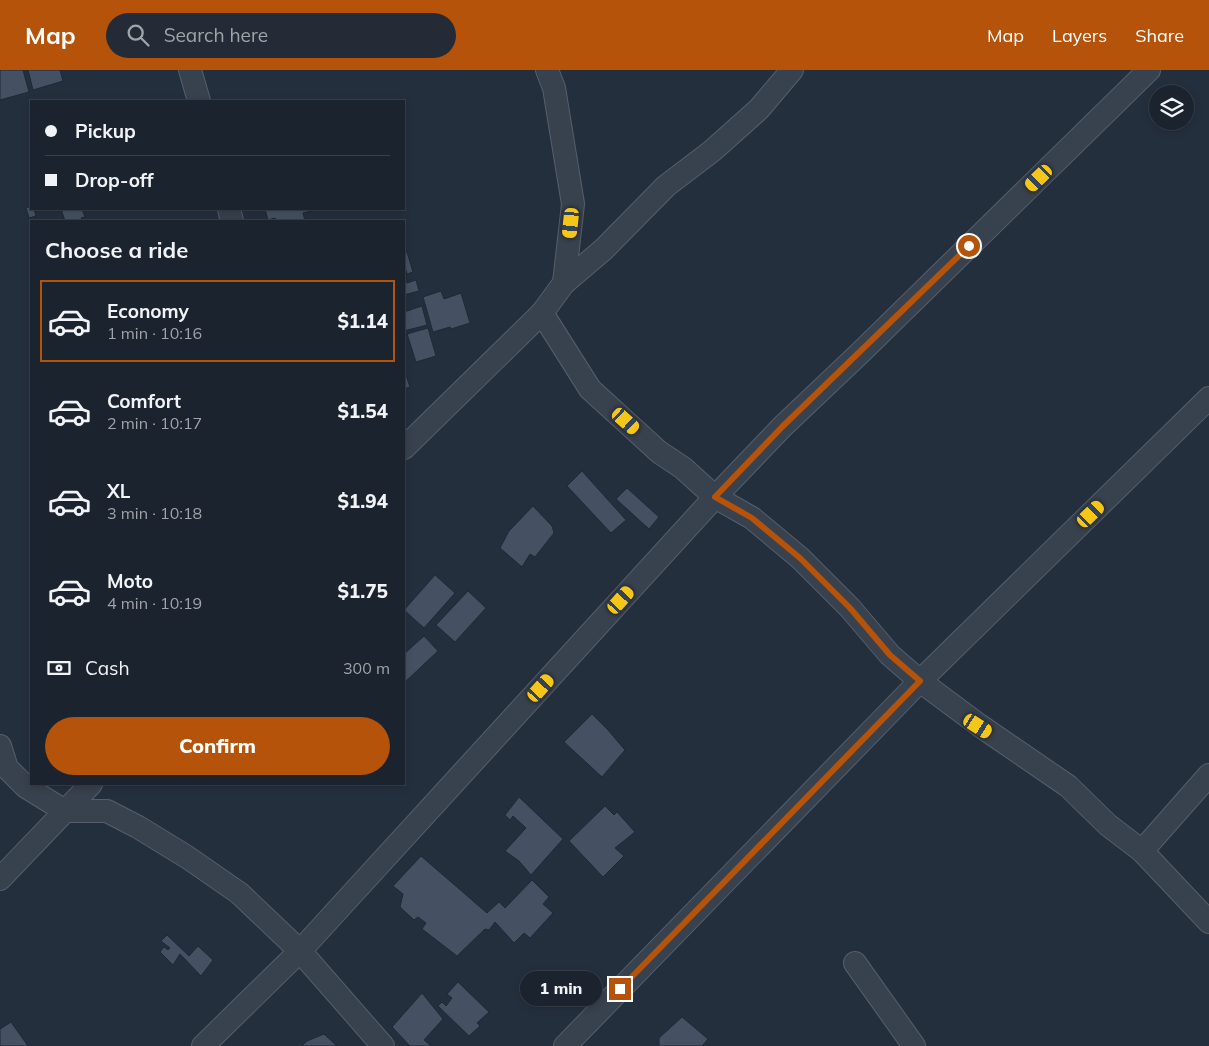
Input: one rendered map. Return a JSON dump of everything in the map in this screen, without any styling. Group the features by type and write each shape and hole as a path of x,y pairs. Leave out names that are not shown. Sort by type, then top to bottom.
{"street":[{"path":"190,70 199,100"},
{"path":"547,70 554,88 573,204 564,283"},
{"path":"405,447 542,313 564,283 604,249 666,186 712,151 760,109 792,70"},
{"path":"203,1046 300,951 715,497 783,426 1149,70"},
{"path":"542,313 590,389 659,452 683,468 715,497 752,518 800,558 850,608 890,655 920,681 978,726 1068,786 1108,825 1142,851 1209,922"},
{"path":"565,1046 920,681 1209,398"},
{"path":"0,746 8,768 26,787 65,810 107,811 138,827 187,857 239,893 300,951 383,1046"},
{"path":"1142,851 1209,776"},
{"path":"0,878 91,785"},
{"path":"855,963 914,1046"}],"building":[{"path":"0,70 23,70 29,92 0,100"},
{"path":"28,70 60,70 63,81 33,90"},
{"path":"30,206 30,210 34,210 36,216 29,218 26,208"},
{"path":"61,210 82,210 85,217 81,218 82,220 65,220"},
{"path":"265,210 315,210 303,213 305,220 276,220 275,218 268,220"},
{"path":"405,252 407,252 413,272 407,274"},
{"path":"405,276 407,283 416,280 419,291 405,295"},
{"path":"441,291 444,299 461,293 470,323 433,332 423,297"},
{"path":"422,306 427,325 405,331 405,312"},
{"path":"428,328 436,356 416,362 407,334"},
{"path":"405,372 410,387 405,389"},
{"path":"582,471 626,520 611,533 567,486"},
{"path":"627,488 659,517 649,529 616,499"},
{"path":"533,506 552,526 554,533 535,557 530,554 522,567 500,548 509,531"},
{"path":"435,575 455,593 424,628 405,609"},
{"path":"468,591 486,608 455,642 436,625"},
{"path":"424,636 438,651 405,682 405,653"},
{"path":"592,714 625,750 602,777 564,742"},
{"path":"519,797 563,839 531,875 519,861 505,851 526,828 513,816 510,820 505,815"},
{"path":"605,806 614,815 617,812 635,832 615,848 624,856 603,877 569,841"},
{"path":"421,856 487,913 499,902 505,908 532,880 549,897 543,904 553,913 530,938 524,933 514,943 495,922 489,930 485,929 457,956 422,929 426,923 418,917 414,920 400,907 403,894 393,886"},
{"path":"167,935 189,956 198,946 213,960 201,976 180,954 173,965 160,952 164,947 168,950 170,948 161,941"},
{"path":"458,982 489,1012 477,1023 480,1026 469,1036 438,1006 442,1002 446,1006 452,998 447,994"},
{"path":"422,993 443,1019 424,1040 431,1046 410,1046 392,1027"},
{"path":"682,1017 708,1039 702,1046 659,1046 659,1038"},
{"path":"11,1022 28,1046 0,1046 0,1029"},
{"path":"324,1034 337,1046 302,1046 307,1041"}],"route":[{"path":"620,989 920,681 890,655 850,608 800,558 752,518 715,497 783,426 969,246"}]}
